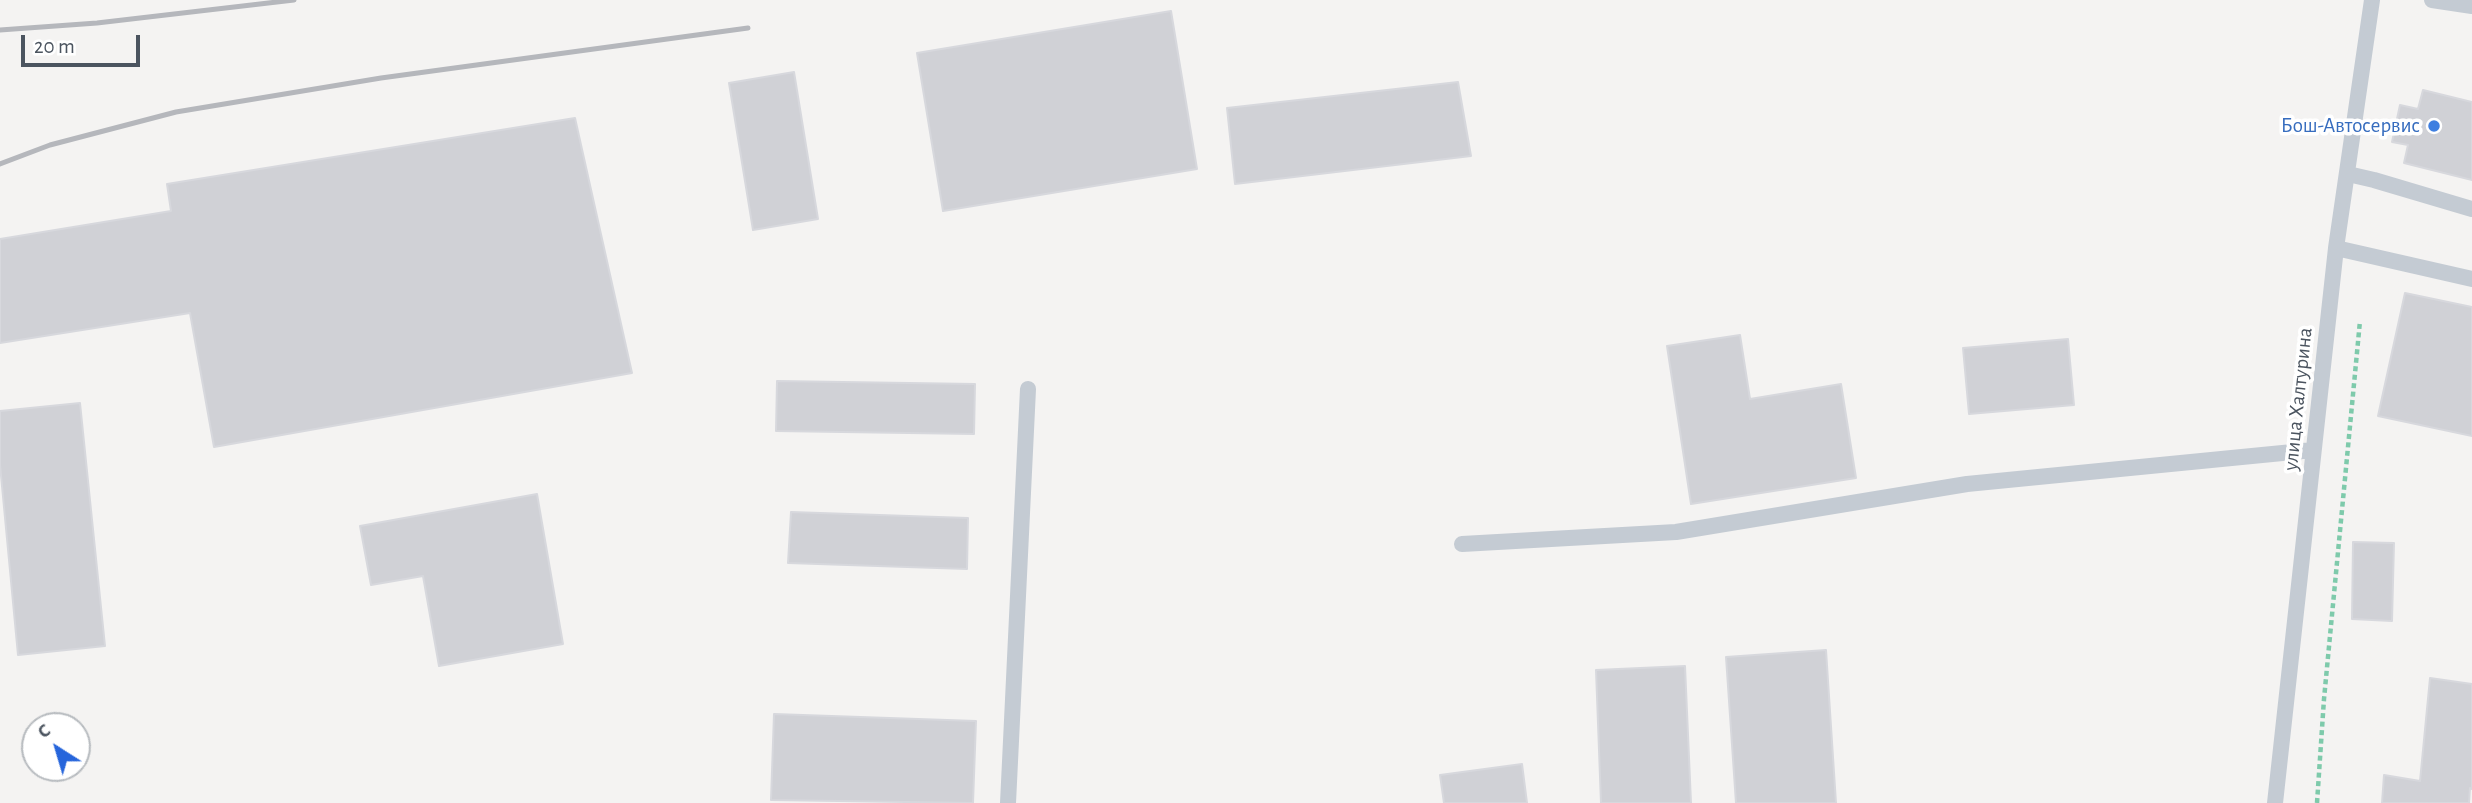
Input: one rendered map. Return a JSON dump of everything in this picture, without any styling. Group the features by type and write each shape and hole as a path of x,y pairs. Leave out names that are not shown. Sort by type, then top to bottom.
{"lane":[{"name":"улица Халтурина","path":"2275,803 2336,248 2372,0"},
{"path":"2432,0 2472,6"},
{"path":"2348,174 2472,209"},
{"path":"2336,248 2472,279"},
{"path":"1008,803 1028,388"},
{"path":"1462,544 1676,532 1967,484 2314,450"}],"path":[{"path":"2317,803 2324,699 2361,311"}],"building":[{"path":"1171,11 1197,169 943,211 917,53"},
{"path":"794,72 818,219 753,230 729,83"},
{"path":"1458,82 1471,156 1235,184 1227,108"},
{"name":"Бош-Автосервис","path":"2423,90 2472,102 2472,180 2404,163 2408,145 2392,142 2400,105 2418,109"},
{"path":"575,118 632,373 214,447 190,313 0,343 0,239 171,211 167,184"},
{"path":"2405,293 2472,307 2472,436 2378,416"},
{"path":"1740,335 1750,399 1841,384 1856,478 1691,504 1667,346"},
{"path":"2068,339 2074,405 1969,414 1963,348"},
{"path":"777,381 975,384 974,434 776,431"},
{"path":"80,403 105,646 18,655 0,465 0,411"},
{"path":"537,494 563,644 439,666 423,576 371,585 360,526"},
{"path":"791,512 968,518 967,569 788,563"},
{"path":"2353,542 2394,543 2392,621 2352,619"},
{"path":"1826,650 1836,803 1736,803 1726,657"},
{"path":"1685,666 1691,803 1601,803 1596,670"},
{"path":"2430,678 2472,684 2472,789 2470,788 2469,803 2382,803 2384,775 2420,781"},
{"path":"774,714 976,721 973,803 771,800"},
{"path":"1522,764 1527,803 1444,803 1440,775"}],"railway":[{"path":"0,30 97,23 294,0"},
{"path":"0,164 50,145 176,112 381,78 748,28"}],"place":[{"name":"Бош-Автосервис","path":"2434,126"}]}
